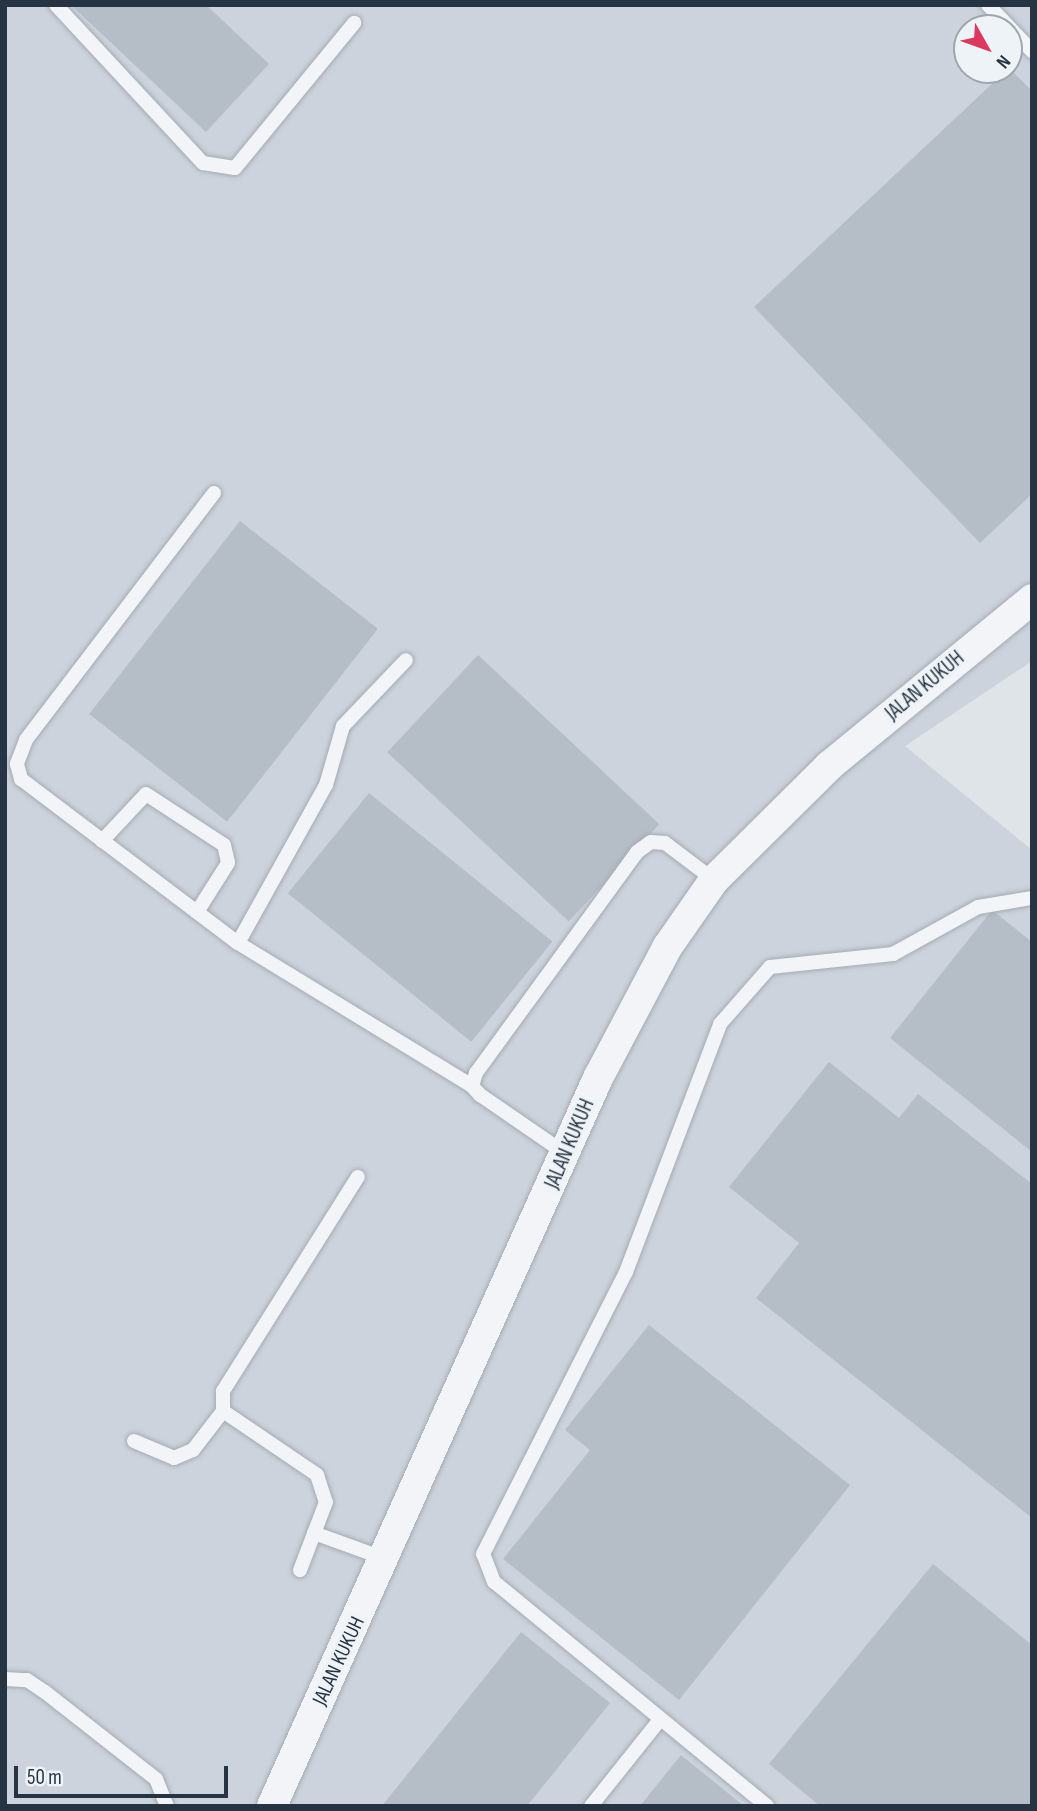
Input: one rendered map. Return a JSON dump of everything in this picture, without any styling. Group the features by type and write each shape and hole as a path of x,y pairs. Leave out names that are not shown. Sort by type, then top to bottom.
{"street":[{"name":"JALAN KUKUH","path":"272,1806 387,1559 567,1154 643,994 714,880 830,766 1032,599"}],"lane":[{"path":"55,5 203,163 235,168 354,23"},
{"path":"988,5 1032,51"},
{"path":"214,493 70,677 17,764 21,779 238,943 472,1086 567,1154"},
{"path":"238,943 326,785 343,726 406,660"},
{"path":"102,841 146,794 223,845 228,863 197,912"},
{"path":"472,1086 637,852 651,842 665,844 714,880"},
{"path":"767,1806 658,1722 494,1582 483,1554 626,1272 720,1024 770,967 892,954 978,906 1032,898"},
{"path":"134,1441 184,1457 223,1411 223,1391 358,1177"},
{"path":"223,1411 317,1475 326,1502 300,1570"},
{"path":"314,1533 387,1559"},
{"path":"5,1679 27,1681 45,1692 156,1779 167,1806"},
{"path":"591,1806 658,1722"}],"shaded area":[{"path":"5,5 1032,5 1032,661 905,746 1032,850 1032,1806 5,1806"}],"building":[{"path":"71,5 206,5 269,64 206,132"},
{"path":"1023,82 1032,91 1032,494 980,543 754,307 992,84"},
{"path":"240,521 378,629 227,822 89,714"},
{"path":"478,655 659,824 569,921 387,752"},
{"path":"369,793 552,942 471,1042 288,893"},
{"path":"992,910 1032,942 1032,1152 890,1038"},
{"path":"829,1062 899,1118 918,1094 1032,1184 1032,1518 756,1298 799,1243 729,1187"},
{"path":"649,1325 850,1485 679,1700 503,1559 590,1450 565,1430"},
{"path":"933,1564 1032,1645 1032,1806 820,1806 769,1764"},
{"path":"521,1632 610,1703 527,1806 382,1806"},
{"path":"681,1755 744,1806 640,1806"}]}
